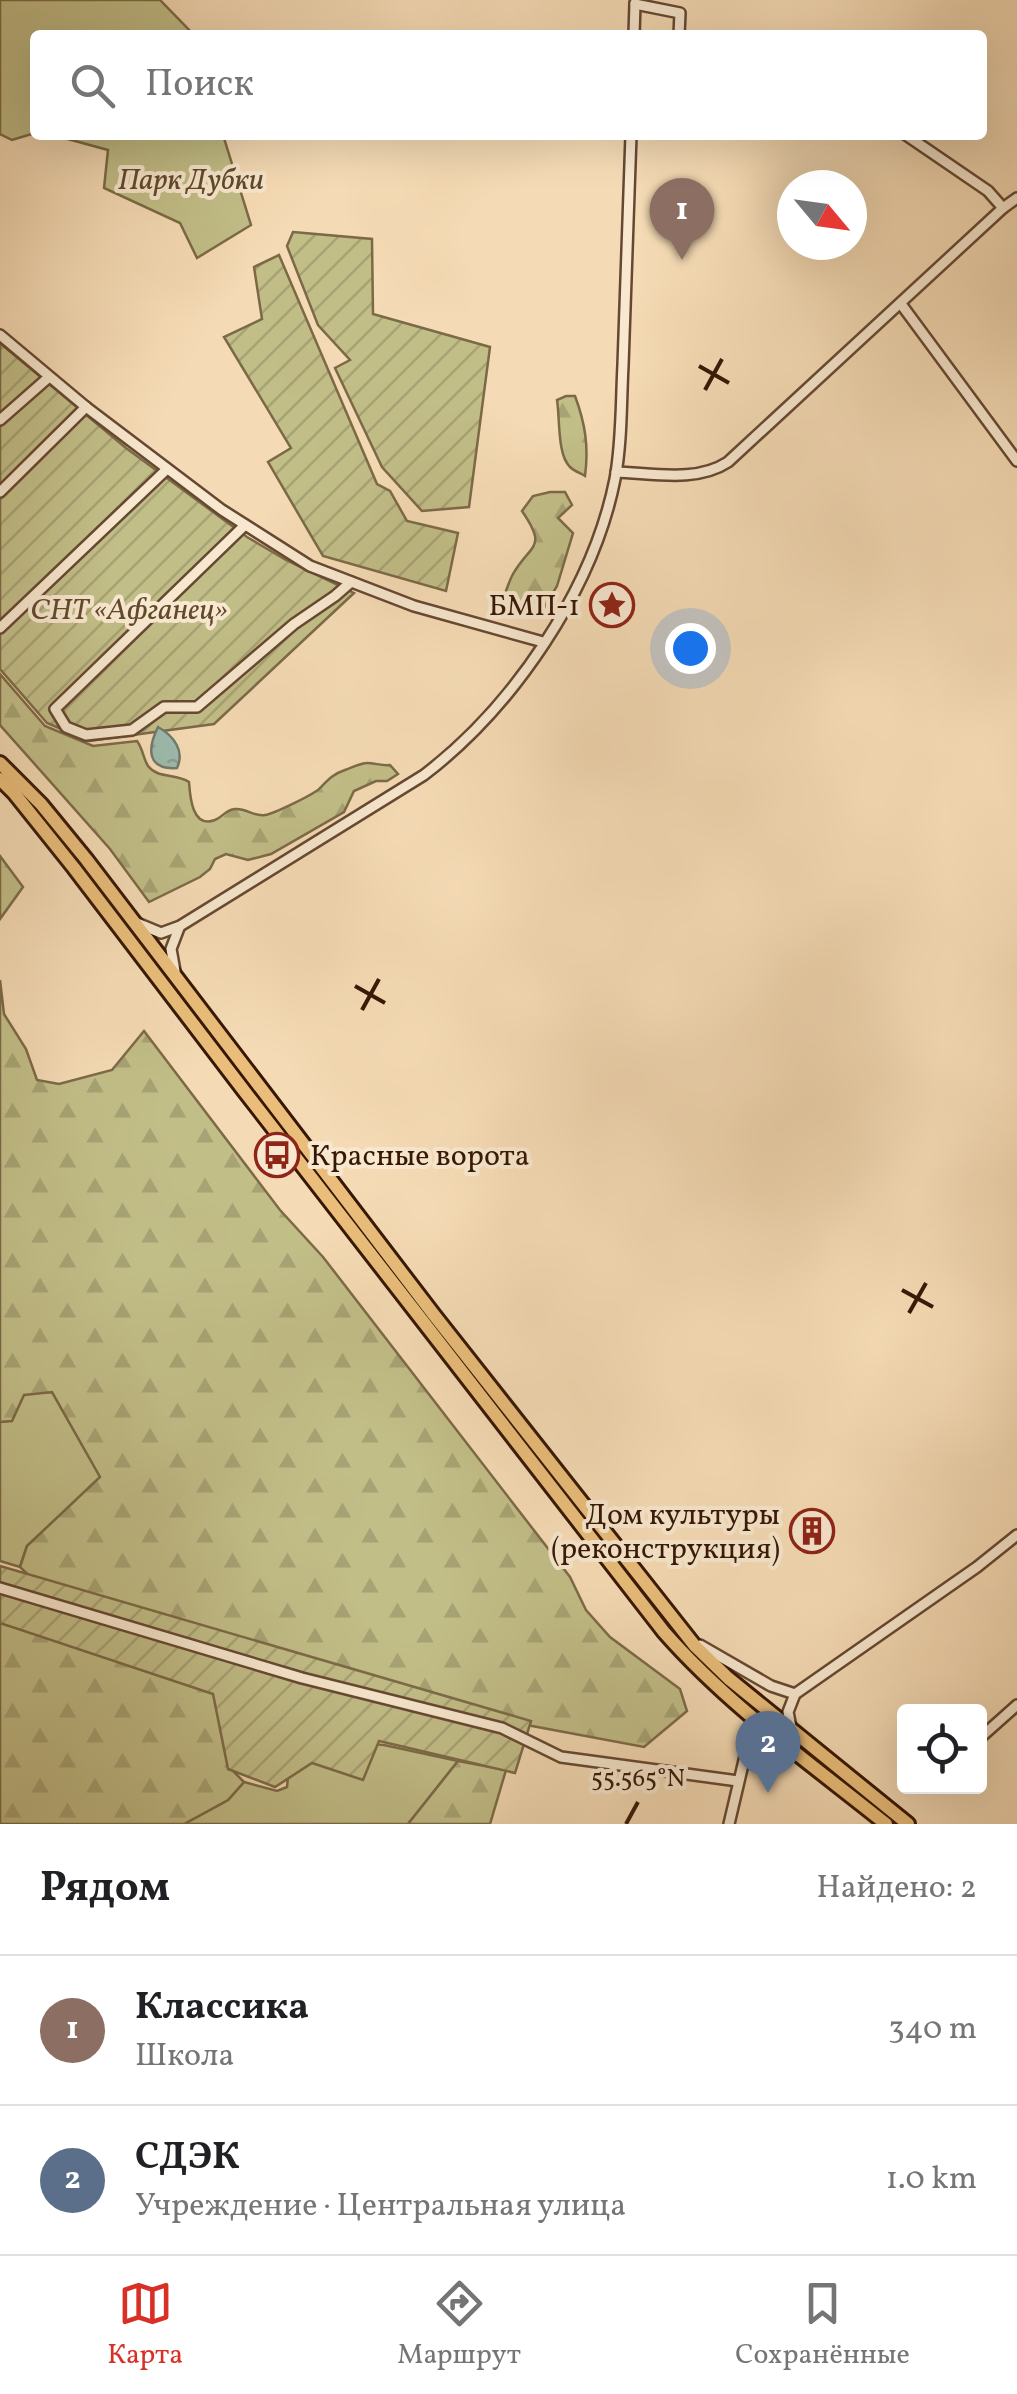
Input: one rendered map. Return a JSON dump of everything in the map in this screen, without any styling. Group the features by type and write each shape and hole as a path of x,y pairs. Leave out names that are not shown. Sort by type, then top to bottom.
{"highway":[{"path":"0,763 40,804 133,920 446,1330 685,1634 728,1678 908,1824"},
{"path":"0,780 74,868 664,1632 708,1679 886,1824"}],"street":[{"path":"634,30 635,2 680,13 678,30"},
{"path":"133,920 161,933 180,926 410,785 494,711 543,642 592,557 616,472 631,140"},
{"path":"913,140 988,192 1003,208"},
{"path":"616,472 694,475 721,467 1017,198"},
{"path":"902,304 1017,462"},
{"path":"3,342 167,469 310,566 414,606 543,642"},
{"path":"0,420 49,376"},
{"path":"0,492 86,407"},
{"path":"0,628 167,469"},
{"path":"245,525 55,709 66,728 86,736 132,730 164,707 197,707 294,624 351,582"},
{"path":"176,978 171,949 180,926"},
{"path":"791,1729 788,1712 795,1694 1017,1536"},
{"path":"0,1588 302,1678 502,1728 561,1756 738,1782"},
{"path":"685,1634 770,1686 795,1694"},
{"path":"987,1732 1017,1705"},
{"path":"728,1824 758,1722"}],"green space":[{"name":"Парк Дубки","path":"0,0 160,0 189,30 30,30 30,135 12,140 0,134"},
{"name":"Парк Дубки","path":"71,140 225,140 251,225 197,258 180,223 104,188 108,150"},
{"path":"293,232 372,239 373,314 490,347 469,507 422,511 382,467 335,368 350,360 318,325 287,246"},
{"path":"279,255 377,484 390,491 407,521 458,533 446,591 323,556 268,462 291,448 224,337 262,319 254,267"},
{"name":"СНТ «Афганец»","path":"0,343 126,448 247,537 354,593 214,724 89,741 47,723 0,669"},
{"path":"575,396 581,416 586,445 585,476 570,467 563,454 557,400"},
{"path":"565,492 572,505 558,518 573,533 557,586 544,608 517,614 501,605 513,574 534,545 534,533 522,511 533,496"},
{"path":"0,674 45,726 93,746 137,741 152,770 189,782 194,810 207,822 235,809 269,814 317,791 337,773 362,764 390,765 398,774 354,791 344,812 271,854 248,860 226,854 215,859 200,877 149,902 110,849 0,725"},
{"path":"0,856 23,887 0,919"},
{"path":"0,980 4,1014 26,1049 37,1080 59,1084 112,1070 144,1031 570,1577 586,1610 610,1637 680,1689 687,1711 644,1747 532,1726 42,1588 20,1567 27,1546 100,1477 52,1392 24,1395 12,1421 0,1422"},
{"path":"52,1392 101,1478 27,1546 20,1567 0,1561 0,1422 12,1420 23,1394"},
{"path":"0,1566 531,1721 515,1773 379,1741 363,1780 312,1763 275,1787 228,1769 213,1694 0,1623"},
{"path":"0,1623 224,1692 239,1728 234,1772 244,1782 228,1800 184,1824 0,1824"},
{"path":"307,1739 384,1745 458,1761 408,1824 184,1824 228,1800 244,1782 277,1791 287,1787 291,1745"},
{"path":"458,1761 506,1770 490,1824 408,1824"}],"water":[{"path":"158,727 176,744 180,756 177,768 160,766 152,756"}],"place":[{"name":"Классика","path":"682,260"},
{"name":"БМП-1","path":"612,605"},
{"name":"Красные ворота","path":"277,1155"},
{"name":"Дом культуры (реконструкция)","path":"812,1531"},
{"name":"СДЭК","path":"768,1793"}]}
